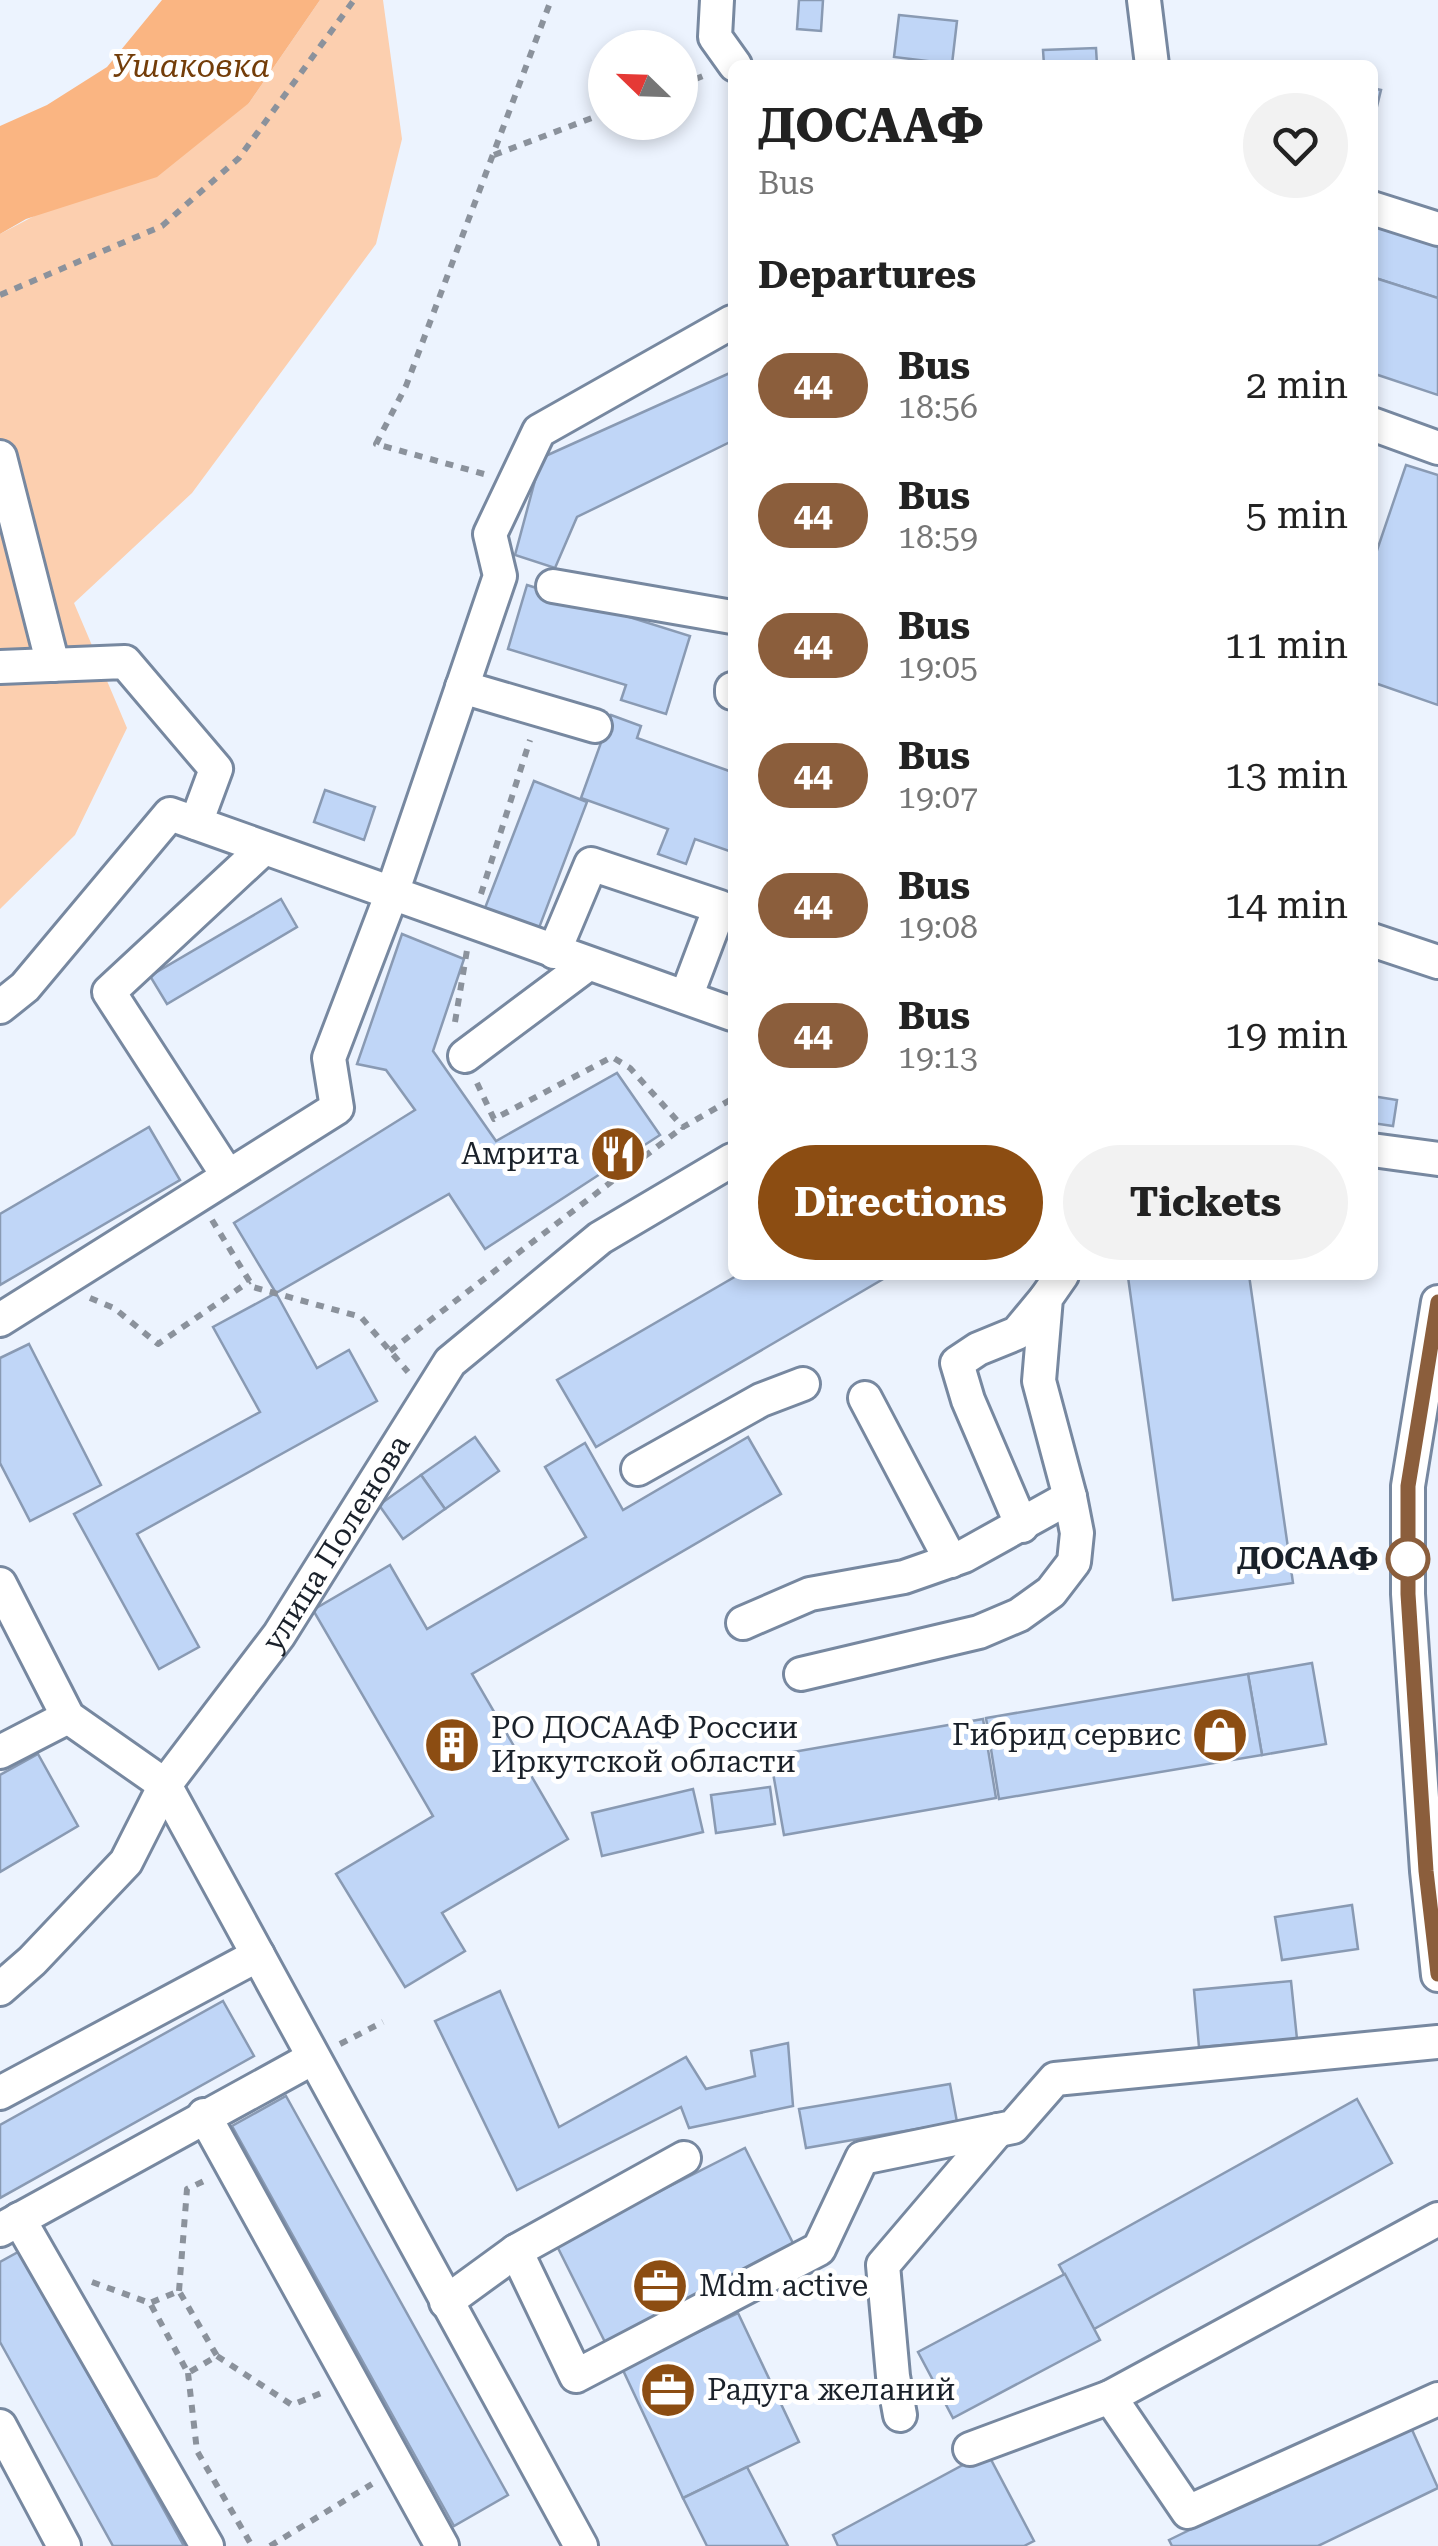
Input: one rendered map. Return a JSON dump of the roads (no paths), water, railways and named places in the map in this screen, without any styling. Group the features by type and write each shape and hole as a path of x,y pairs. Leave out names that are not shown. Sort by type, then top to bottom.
{"street":[{"path":"717,0 716,37 731,60"},
{"path":"1144,0 1151,60"},
{"path":"1378,210 1438,230"},
{"path":"0,1320 337,1108 329,1058 392,893 500,576 490,534 538,431 728,324"},
{"path":"1378,426 1438,448"},
{"path":"0,457 53,665"},
{"path":"553,586 728,617"},
{"path":"0,667 125,662 216,769 183,818 25,987 0,1007"},
{"path":"462,687 595,726"},
{"path":"183,818 728,1012"},
{"path":"228,1176 110,992 264,848"},
{"path":"554,952 592,864 720,907 686,996"},
{"path":"1378,942 1438,962"},
{"path":"465,1056 588,964"},
{"path":"1378,1151 1438,1159"},
{"name":"улица Поленова","path":"0,1989 126,1862 165,1785 279,1635 450,1362 600,1238 728,1162"},
{"path":"801,1674 980,1632 1019,1615 1051,1592 1074,1562 1076,1533 1070,1498 1039,1381 1054,1286"},
{"path":"1022,1526 968,1400 957,1363 1016,1333 1054,1286"},
{"path":"1438,1302 1408,1486 1408,1594 1431,1845 1438,1974"},
{"path":"638,1470 761,1400 803,1384"},
{"path":"865,1398 951,1560"},
{"path":"743,1623 810,1594 904,1577 951,1560 1070,1498"},
{"path":"0,1584 68,1716 165,1785 581,2546"},
{"path":"0,1752 68,1716"},
{"path":"0,2094 258,1955"},
{"path":"516,2252 576,2376 819,2250 862,2158 1013,2127 1055,2078 1438,2042"},
{"path":"206,2546 44,2264 9,2225 313,2058"},
{"path":"204,2116 442,2546"},
{"path":"900,2415 892,2376 883,2264 998,2130"},
{"path":"446,2302 516,2252 684,2158"},
{"path":"970,2449 1110,2397 1438,2218"},
{"path":"1110,2397 1188,2512 1438,2399"},
{"path":"0,2426 64,2546"}],"water":[{"name":"Ушаковка","path":"162,0 320,0 249,103 157,177 26,219 0,234 0,126 47,105 107,67"}],"place":[{"name":"Амрита","path":"618,1154"},
{"name":"ДОСААФ","path":"1408,1559"},
{"name":"Гибрид сервис","path":"1220,1735"},
{"name":"РО ДОСААФ России Иркутской области","path":"452,1745"},
{"name":"Mdm active","path":"660,2286"},
{"name":"Радуга желаний","path":"668,2390"}]}
